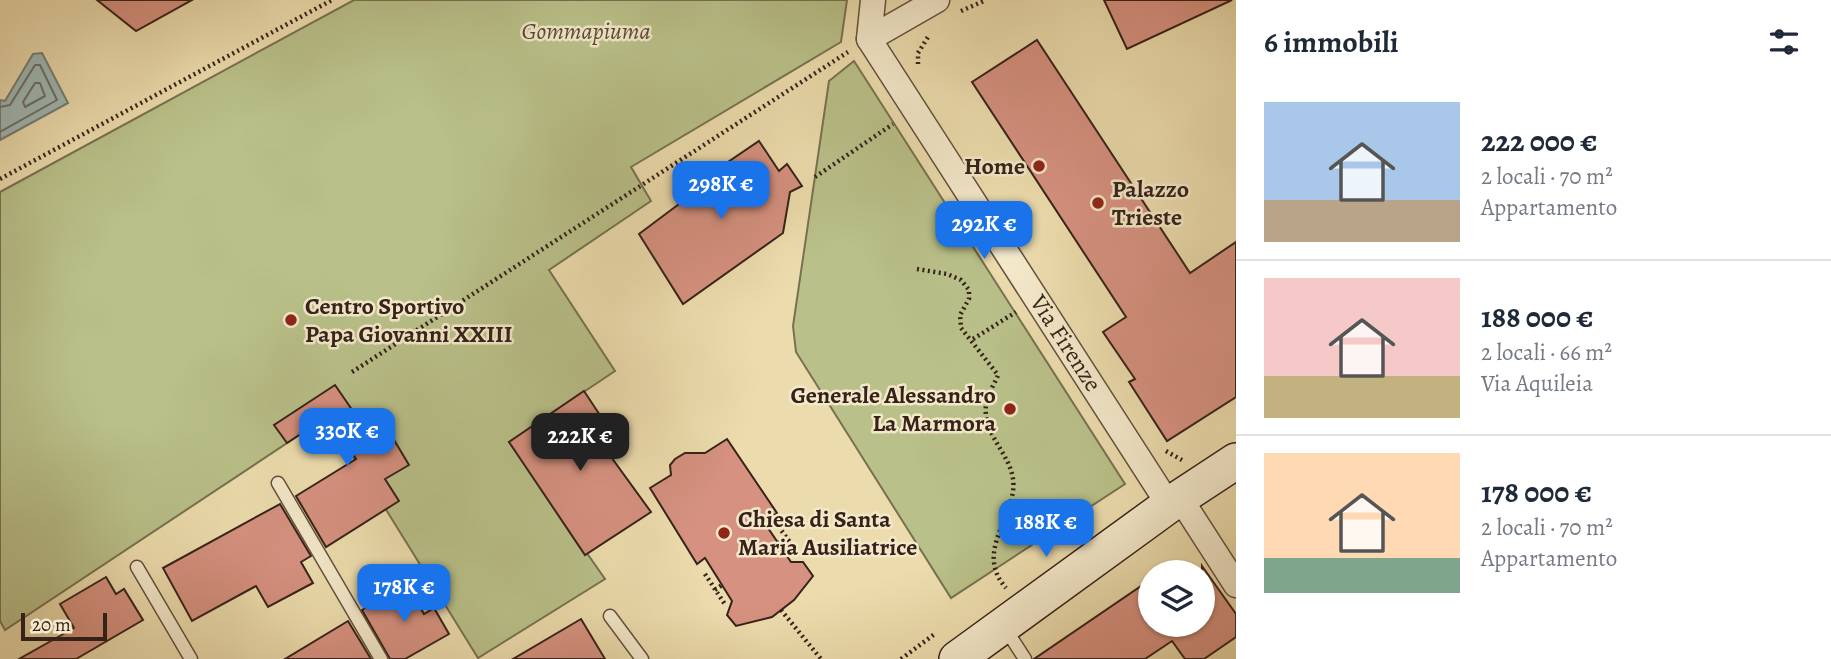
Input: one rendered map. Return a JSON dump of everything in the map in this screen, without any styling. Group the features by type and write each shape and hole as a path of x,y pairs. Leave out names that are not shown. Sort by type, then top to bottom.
{"street":[{"path":"873,0 869,39 945,8"},
{"name":"Via Firenze","path":"869,39 1175,501 1236,585"},
{"path":"957,659 1007,611 1236,461"}],"lane":[{"path":"278,483 381,659"},
{"path":"137,567 191,659"},
{"path":"1007,611 1014,659"},
{"path":"1007,611 1025,659"},
{"path":"610,616 642,659"}],"path":[{"path":"0,179 332,0"},
{"path":"945,8 986,0"},
{"path":"918,74 918,53 931,32"},
{"path":"352,372 869,39"},
{"path":"815,177 897,121"},
{"path":"917,269 947,274 961,280 969,290 970,299 960,315 961,328 973,339 998,375 986,401 989,433 1013,473 1013,491 994,543 993,561 1007,611"},
{"path":"973,339 1021,309"},
{"path":"775,522 798,553"},
{"path":"778,543 786,537"},
{"path":"705,573 726,606"},
{"path":"1007,611 1014,576"},
{"path":"715,590 722,585"},
{"path":"781,610 821,659"},
{"path":"901,659 911,651"}],"green space":[{"name":"Centro Sportivo Papa Giovanni XXIII","path":"354,0 847,0 841,42 631,167 651,201 549,270 615,371 509,442 605,579 478,658 328,416 5,630 0,621 0,192"},
{"path":"854,61 1125,484 951,598 796,352 793,326 829,81"}],"water":[{"path":"42,53 68,103 0,140 0,100 5,101 33,54"}],"building":[{"path":"97,0 192,0 136,31"},
{"path":"1104,0 1232,0 1127,49"},
{"path":"1037,40 1190,273 1236,242 1236,397 1167,441 1129,382 1135,379 1103,332 1126,317 972,82"},
{"path":"759,141 779,171 787,164 802,186 790,192 783,233 683,304 639,234 679,204 675,198"},
{"path":"335,385 366,430 382,420 409,465 385,479 399,501 326,547 296,496 356,459 328,416 287,443 274,425"},
{"path":"584,391 613,435 601,443 651,512 585,555 509,442"},
{"name":"Chiesa di Santa Maria Ausiliatrice","path":"727,439 777,513 764,522 791,562 803,562 813,576 794,600 772,617 736,626 727,615 732,601 705,558 697,564 650,488 671,475 670,465 675,459 685,453 705,453"},
{"path":"280,504 311,556 301,562 313,583 268,607 256,586 192,621 163,568"},
{"path":"106,577 116,594 124,589 143,620 76,659 19,659 74,628 60,604"},
{"path":"407,584 424,614 434,608 449,634 405,659 390,659 362,610"},
{"path":"1215,584 1236,614 1236,637 1204,659 1185,659 1172,641 1145,659 1034,659 1138,588 1138,637 1215,637"},
{"path":"581,619 605,659 513,659"},
{"path":"348,621 371,659 285,659"}],"place":[{"name":"Home","path":"1039,166"},
{"name":"Palazzo Trieste","path":"1098,203"},
{"name":"Centro Sportivo Papa Giovanni XXIII","path":"291,320"},
{"name":"Generale Alessandro La Marmora","path":"1010,409"},
{"name":"Chiesa di Santa Maria Ausiliatrice","path":"724,533"}],"park label":[{"name":"Gommapiuma","path":"586,31"}]}
